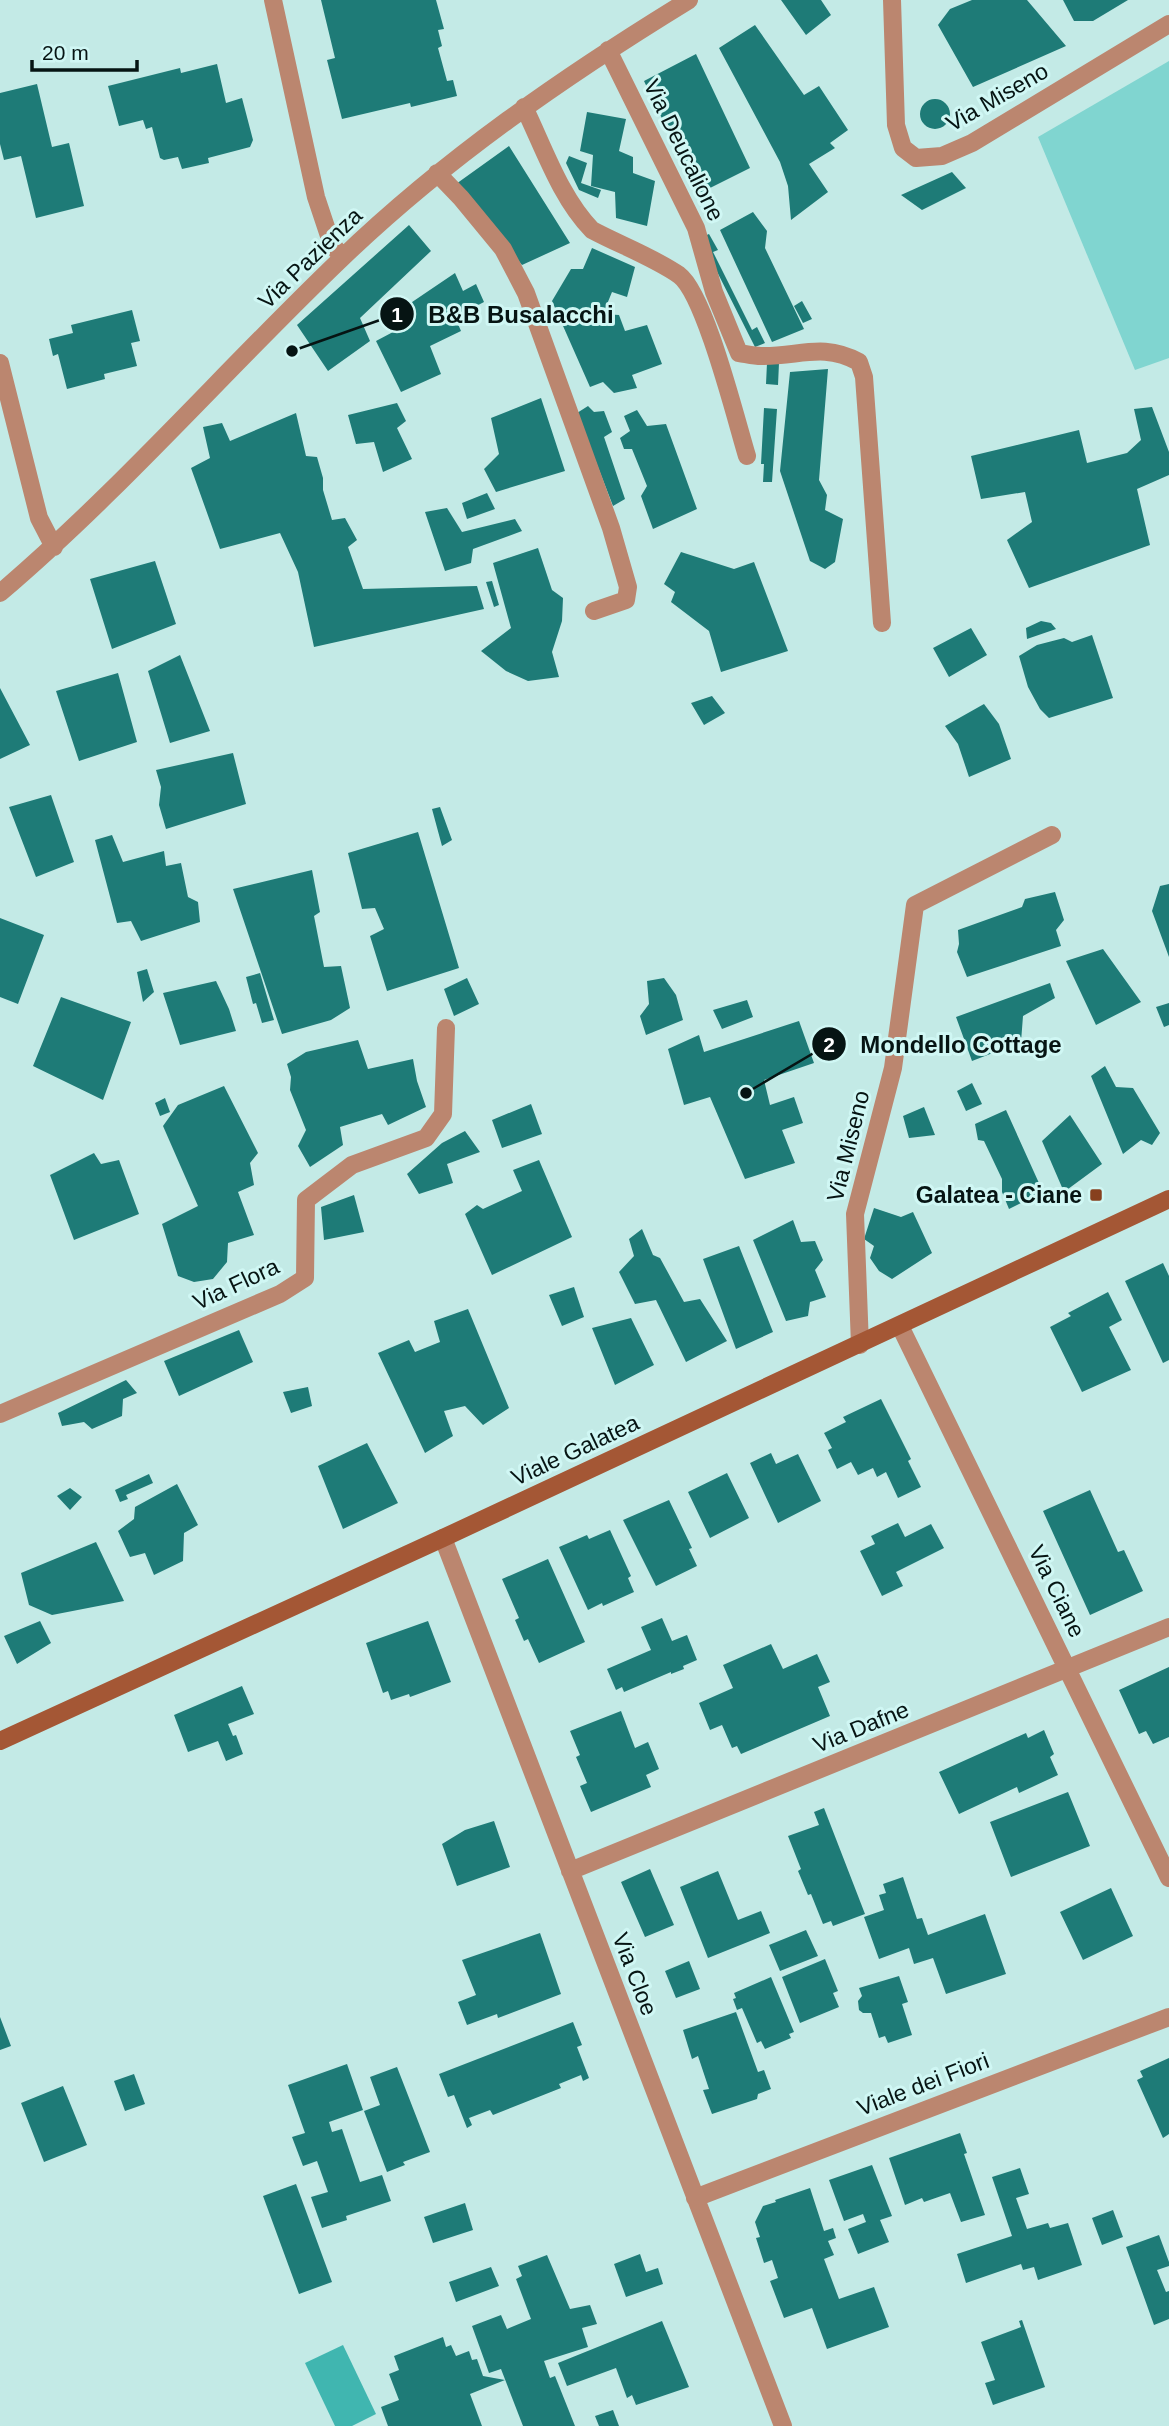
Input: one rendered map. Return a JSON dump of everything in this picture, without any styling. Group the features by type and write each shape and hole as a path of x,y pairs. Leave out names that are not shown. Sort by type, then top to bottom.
{"main road":[{"name":"Viale Galatea","path":"0,1741 860,1345 1169,1199"}],"street":[{"path":"273,0 316,197 331,242 342,258"},
{"name":"Via Pazienza","path":"0,593 54,547 342,258 437,173 524,107 608,50 689,0"},
{"name":"Via Miseno","path":"892,0 895,125 903,148 916,158 942,156 972,143 1169,24"},
{"name":"Via Deucalione","path":"608,50 696,228 715,292 739,353 762,356 809,351 844,354 859,362 864,377 882,622"},
{"path":"524,107 566,193 592,230 680,276 695,293 747,456"},
{"path":"437,173 503,249 526,293 558,378 611,528 628,587 626,600 594,611"},
{"path":"0,363 39,518 54,547"},
{"name":"Via Miseno","path":"860,1345 855,1214 893,1068 915,905 1052,835"},
{"name":"Via Flora","path":"0,1414 280,1294 305,1278 306,1200 352,1165 426,1138 443,1114 446,1028"},
{"name":"Via Ciane","path":"900,1326 1169,1878"},
{"name":"Via Cloe","path":"443,1538 783,2426"},
{"name":"Via Dafne","path":"570,1871 1169,1627"},
{"name":"Viale dei Fiori","path":"695,2198 1169,2017"}],"shaded area":[{"path":"1169,61 1169,358 1135,370 1038,137"},
{"path":"343,2345 376,2414 352,2426 335,2426 305,2363"}],"building":[{"path":"321,0 436,0 444,29 438,30 442,46 438,48 447,81 453,80 457,96 411,107 410,103 342,119 327,60 335,58"},
{"path":"781,0 821,0 831,15 806,35"},
{"path":"972,0 1027,0 1066,46 973,87 938,25 950,9"},
{"path":"1063,0 1128,0 1093,21 1074,21"},
{"path":"755,25 804,95 819,86 848,130 830,143 835,148 809,164 828,192 791,220 788,186 780,162 719,48"},
{"path":"696,54 750,168 698,194 644,81"},
{"path":"217,64 226,103 242,98 253,140 250,147 208,158 209,163 182,169 178,157 164,160 160,158 152,127 146,129 143,120 119,126 108,86 180,68 181,73"},
{"path":"37,84 52,147 69,143 84,206 36,218 21,156 4,160 0,144 0,93"},
{"path":"935,99 946,103 950,114 946,125 935,129 924,125 920,114 924,103"},
{"path":"587,112 626,119 619,151 633,157 633,173 655,181 647,226 616,218 615,192 591,186 593,155 580,151"},
{"path":"509,146 570,243 522,265 456,184"},
{"path":"569,156 587,163 581,183 601,190 598,198 579,190 566,163"},
{"path":"952,172 966,188 922,210 901,195"},
{"path":"753,212 767,231 765,248 804,329 772,342 720,230"},
{"path":"409,225 431,251 360,318 370,341 328,371 297,325"},
{"path":"709,234 718,250 713,252 752,330 757,327 765,343 755,347 700,238"},
{"path":"592,248 635,267 627,297 612,292 603,314 619,315 625,331 647,325 662,364 632,375 637,388 614,393 603,382 590,387 552,301 571,269 583,269"},
{"path":"455,273 463,291 476,284 484,302 455,317 461,331 430,346 441,374 401,392 376,341 393,332 387,319"},
{"path":"802,301 812,319 803,323 794,306"},
{"path":"132,310 140,341 131,343 137,366 104,374 105,379 67,389 58,354 53,356 49,339 73,333 71,325"},
{"path":"767,363 779,363 778,385 766,384"},
{"path":"828,369 819,480 827,495 825,510 843,519 835,562 825,569 810,561 780,471 790,372"},
{"path":"541,398 565,471 496,492 484,469 499,454 491,418"},
{"path":"397,403 406,421 397,428 412,459 383,472 374,442 356,444 348,415"},
{"path":"588,406 594,412 604,411 612,432 604,437 625,499 613,506 577,413"},
{"path":"1152,407 1169,452 1169,475 1137,489 1150,545 1029,588 1007,540 1032,522 1025,492 981,499 971,456 1079,430 1087,463 1127,453 1141,440 1134,409"},
{"path":"764,408 777,409 772,482 763,482 764,464 761,464"},
{"path":"637,410 647,426 666,424 697,509 653,529 641,496 647,486 632,449 624,449 620,438 630,431 624,416"},
{"path":"296,413 306,456 317,457 332,520 345,518 357,540 348,547 363,589 477,586 484,609 314,647 298,572 280,533 220,549 191,468 210,458 203,427 222,423 230,441"},
{"path":"487,493 495,509 467,519 462,503"},
{"path":"447,508 462,532 515,519 522,531 473,549 471,563 445,571 425,512"},
{"path":"538,548 552,590 563,598 562,621 552,652 559,677 528,681 506,671 481,651 511,628 493,563"},
{"path":"681,552 734,569 754,562 788,651 721,672 709,631 671,602 675,592 664,584"},
{"path":"155,561 176,624 112,649 90,579"},
{"path":"492,581 499,605 494,607 486,582"},
{"path":"1041,621 1051,623 1056,629 1027,639 1026,628"},
{"path":"971,628 987,655 949,677 933,648"},
{"path":"1092,635 1113,698 1049,718 1040,709 1028,687 1019,656 1037,645 1064,638 1072,642"},
{"path":"180,655 210,731 170,743 148,671"},
{"path":"118,673 137,742 79,761 56,691"},
{"path":"0,688 30,745 0,759"},
{"path":"712,696 725,713 704,725 691,703"},
{"path":"984,704 999,724 1011,759 969,777 958,744 945,726"},
{"path":"233,753 246,804 166,829 159,805 161,787 156,770"},
{"path":"51,795 74,862 36,877 9,807"},
{"path":"440,807 452,840 442,846 432,809"},
{"path":"418,832 459,968 387,991 370,936 384,929 375,908 362,909 348,853"},
{"path":"112,835 123,862 164,851 166,866 181,863 188,897 198,902 200,922 141,941 131,921 117,923 95,840"},
{"path":"312,870 320,912 314,916 324,967 341,966 350,1008 331,1020 282,1034 233,889"},
{"path":"1169,884 1169,957 1152,911 1160,886"},
{"path":"1055,892 1064,920 1056,930 1061,946 967,977 957,952 958,930 1022,907 1025,899"},
{"path":"0,918 44,935 18,1004 0,997"},
{"path":"1103,949 1141,1002 1096,1025 1066,961"},
{"path":"147,969 154,992 143,1002 137,972"},
{"path":"260,973 274,1020 262,1023 256,1003 253,1004 246,977"},
{"path":"467,978 479,1004 454,1016 444,989"},
{"path":"664,978 676,995 683,1020 646,1035 640,1016 649,1004 647,981"},
{"path":"216,981 236,1031 180,1045 163,993"},
{"path":"1050,983 1055,998 1023,1016 1021,1042 972,1061 956,1017"},
{"path":"61,997 131,1022 103,1100 33,1066"},
{"path":"747,1000 753,1017 722,1029 713,1010"},
{"path":"1169,1003 1169,1025 1164,1027 1156,1007"},
{"path":"799,1021 814,1063 764,1080 770,1105 794,1097 803,1123 782,1130 795,1163 745,1179 710,1097 684,1105 668,1049 699,1035 704,1052"},
{"path":"358,1040 368,1069 413,1059 426,1107 388,1125 382,1114 340,1127 343,1145 310,1167 298,1146 306,1130 290,1090 291,1077 287,1064 306,1052"},
{"path":"1105,1066 1116,1087 1133,1088 1160,1133 1152,1145 1141,1140 1123,1154 1091,1076"},
{"path":"972,1083 982,1104 966,1111 957,1091"},
{"path":"224,1086 258,1153 250,1163 254,1185 238,1192 254,1235 228,1243 227,1262 213,1279 194,1282 178,1276 162,1224 198,1206 163,1126 178,1105"},
{"path":"165,1098 170,1112 160,1116 155,1103"},
{"path":"531,1104 542,1134 502,1148 492,1120"},
{"path":"924,1107 935,1135 909,1138 903,1116"},
{"path":"1006,1110 1043,1192 1009,1209 1002,1192 1002,1179 984,1141 978,1140 975,1124"},
{"path":"1070,1115 1102,1164 1064,1192 1042,1141"},
{"path":"465,1131 480,1152 447,1164 453,1183 419,1194 407,1174 442,1143"},
{"path":"94,1153 101,1164 119,1160 139,1214 74,1240 50,1175"},
{"path":"539,1160 572,1237 492,1275 465,1214 477,1205 483,1209 522,1191 513,1170"},
{"path":"354,1195 364,1232 324,1240 321,1207"},
{"path":"874,1208 901,1217 913,1212 932,1253 892,1279 879,1271 870,1258 874,1246 864,1239"},
{"path":"793,1220 801,1242 815,1241 823,1260 815,1270 826,1297 810,1302 808,1316 786,1321 753,1240"},
{"path":"642,1229 653,1255 660,1258 684,1302 700,1299 727,1341 686,1362 656,1300 635,1304 619,1272 634,1256 629,1239"},
{"path":"739,1246 773,1332 736,1349 703,1259"},
{"path":"1163,1263 1169,1276 1169,1360 1163,1363 1125,1281"},
{"path":"574,1287 584,1317 562,1326 549,1295"},
{"path":"1108,1292 1122,1320 1109,1327 1131,1370 1082,1392 1050,1327 1071,1316 1068,1313"},
{"path":"468,1309 509,1408 483,1425 465,1406 444,1411 453,1436 425,1453 378,1353 409,1340 415,1352 440,1342 434,1321"},
{"path":"631,1318 654,1365 615,1385 592,1328"},
{"path":"239,1330 253,1362 179,1396 164,1361"},
{"path":"126,1380 137,1393 123,1399 122,1416 92,1429 84,1422 62,1426 58,1413"},
{"path":"308,1387 312,1406 291,1413 283,1392"},
{"path":"881,1399 911,1459 908,1461 921,1487 898,1498 886,1472 877,1477 873,1468 858,1475 851,1462 837,1469 828,1450 832,1448 824,1433 846,1422 843,1417"},
{"path":"367,1443 398,1503 343,1529 318,1466"},
{"path":"771,1453 776,1464 798,1454 821,1501 778,1523 750,1463"},
{"path":"727,1473 749,1518 710,1538 688,1492"},
{"path":"149,1474 153,1483 126,1495 128,1499 120,1502 115,1490"},
{"path":"177,1484 198,1525 184,1533 183,1561 154,1575 145,1553 130,1557 118,1531 134,1519 135,1507"},
{"path":"70,1488 82,1497 70,1510 57,1496"},
{"path":"1090,1490 1118,1552 1124,1550 1143,1591 1090,1615 1043,1511"},
{"path":"669,1500 692,1548 689,1549 697,1566 656,1586 623,1520"},
{"path":"898,1523 905,1537 931,1524 944,1548 896,1572 903,1586 882,1596 860,1551 875,1544 871,1536"},
{"path":"610,1530 631,1576 628,1578 634,1592 588,1610 559,1547 587,1535 589,1539"},
{"path":"96,1542 124,1601 52,1615 29,1605 21,1573"},
{"path":"548,1559 585,1642 539,1663 528,1639 524,1641 515,1620 519,1618 502,1579"},
{"path":"662,1618 672,1641 687,1635 697,1660 683,1666 684,1669 624,1692 622,1687 616,1690 607,1669 651,1650 641,1627"},
{"path":"40,1621 51,1643 17,1664 4,1636"},
{"path":"428,1621 451,1682 410,1697 409,1694 391,1700 388,1691 383,1693 366,1643"},
{"path":"771,1644 783,1669 817,1654 830,1682 818,1687 830,1716 741,1754 737,1746 732,1748 722,1725 710,1730 699,1703 733,1688 723,1665"},
{"path":"1169,1667 1169,1737 1153,1744 1146,1731 1139,1734 1119,1690"},
{"path":"242,1686 254,1714 228,1724 233,1736 236,1735 243,1754 226,1761 218,1741 188,1752 174,1715"},
{"path":"621,1711 635,1748 648,1742 659,1769 646,1775 651,1787 591,1812 580,1786 587,1783 576,1757 580,1755 570,1731"},
{"path":"1044,1730 1054,1754 1050,1757 1058,1775 1019,1793 1017,1787 959,1814 939,1772 1026,1733 1028,1738"},
{"path":"1068,1792 1090,1846 1011,1877 990,1822"},
{"path":"824,1808 865,1914 833,1926 831,1921 823,1924 811,1894 808,1895 788,1836 819,1825 814,1812"},
{"path":"494,1821 510,1867 457,1886 442,1844 465,1830"},
{"path":"650,1869 674,1925 645,1937 621,1882"},
{"path":"718,1871 738,1920 761,1911 770,1933 708,1958 680,1887"},
{"path":"903,1877 917,1919 922,1918 928,1935 985,1914 1006,1974 946,1994 933,1958 914,1964 909,1948 879,1959 864,1917 884,1910 879,1895 886,1893 883,1884"},
{"path":"1111,1888 1133,1936 1083,1960 1060,1912"},
{"path":"806,1930 818,1956 780,1971 769,1945"},
{"path":"540,1933 561,1994 498,2018 497,2014 467,2025 458,2002 476,1995 462,1960"},
{"path":"825,1959 838,1991 833,1993 839,2007 800,2023 782,1977"},
{"path":"689,1961 700,1989 676,1998 665,1971"},
{"path":"899,1976 908,2002 902,2004 912,2035 888,2043 885,2036 879,2038 871,2013 859,2010 858,2001 862,1996 859,1988"},
{"path":"771,1977 794,2032 789,2034 791,2038 765,2049 761,2041 757,2043 742,2008 737,2010 733,1999 736,1998 734,1993"},
{"path":"736,2012 758,2072 764,2070 771,2089 758,2094 757,2099 712,2114 703,2090 709,2089 698,2056 692,2059 683,2030"},
{"path":"0,2017 11,2046 0,2050"},
{"path":"573,2022 582,2045 577,2047 589,2078 583,2081 581,2075 559,2084 561,2088 493,2115 490,2110 469,2118 472,2125 467,2128 454,2095 448,2097 439,2074"},
{"path":"1169,2058 1169,2134 1163,2138 1137,2080 1143,2077 1140,2071"},
{"path":"347,2064 363,2110 329,2122 332,2132 342,2129 360,2182 382,2175 391,2201 346,2216 347,2220 322,2228 311,2197 328,2192 317,2161 303,2166 292,2137 305,2133 288,2085"},
{"path":"397,2067 430,2152 403,2162 405,2165 387,2172 364,2111 380,2105 370,2077"},
{"path":"134,2074 145,2104 125,2111 114,2081"},
{"path":"63,2086 87,2145 44,2162 21,2103"},
{"path":"960,2133 967,2153 964,2154 985,2215 961,2222 950,2193 924,2202 922,2198 905,2205 889,2158"},
{"path":"872,2165 892,2216 880,2220 889,2242 858,2254 848,2229 866,2222 863,2214 844,2221 829,2180"},
{"path":"1020,2168 1029,2194 1016,2198 1027,2229 1048,2223 1050,2228 1068,2223 1082,2265 1038,2280 1034,2267 1023,2270 1021,2264 966,2283 957,2254 1012,2236 992,2177"},
{"path":"296,2184 332,2282 299,2294 263,2196"},
{"path":"810,2188 824,2231 833,2228 836,2238 828,2241 834,2255 824,2259 839,2299 874,2287 889,2327 827,2349 812,2308 784,2318 770,2281 778,2278 772,2260 764,2263 756,2238 760,2237 755,2222 763,2206"},
{"path":"465,2203 473,2230 433,2243 424,2217"},
{"path":"1113,2210 1123,2237 1102,2245 1092,2218"},
{"path":"1159,2235 1169,2262 1169,2266 1157,2270 1166,2292 1169,2291 1169,2319 1154,2325 1126,2247"},
{"path":"640,2254 646,2272 658,2268 663,2284 626,2297 614,2264"},
{"path":"547,2255 570,2309 590,2305 597,2324 582,2328 588,2347 544,2361 550,2378 555,2376 575,2426 523,2426 501,2369 489,2373 472,2326 501,2315 507,2329 531,2319 516,2279 522,2276 518,2266"},
{"path":"491,2267 499,2286 456,2302 449,2282"},
{"path":"1022,2320 1045,2387 993,2405 985,2383 995,2380 981,2342 1021,2327 1019,2321"},
{"path":"662,2321 689,2387 636,2405 632,2395 627,2398 616,2368 567,2386 558,2363"},
{"path":"443,2337 446,2347 451,2345 456,2356 469,2351 472,2360 477,2359 483,2376 505,2380 470,2394 482,2426 388,2426 381,2407 399,2400 389,2374 399,2370 394,2356"},
{"path":"613,2410 619,2426 599,2426 595,2416"}],"place":[{"name":"B&B Busalacchi","path":"292,351"},
{"name":"Mondello Cottage","path":"746,1093"},
{"name":"Galatea - Ciane","path":"1096,1195"}]}
